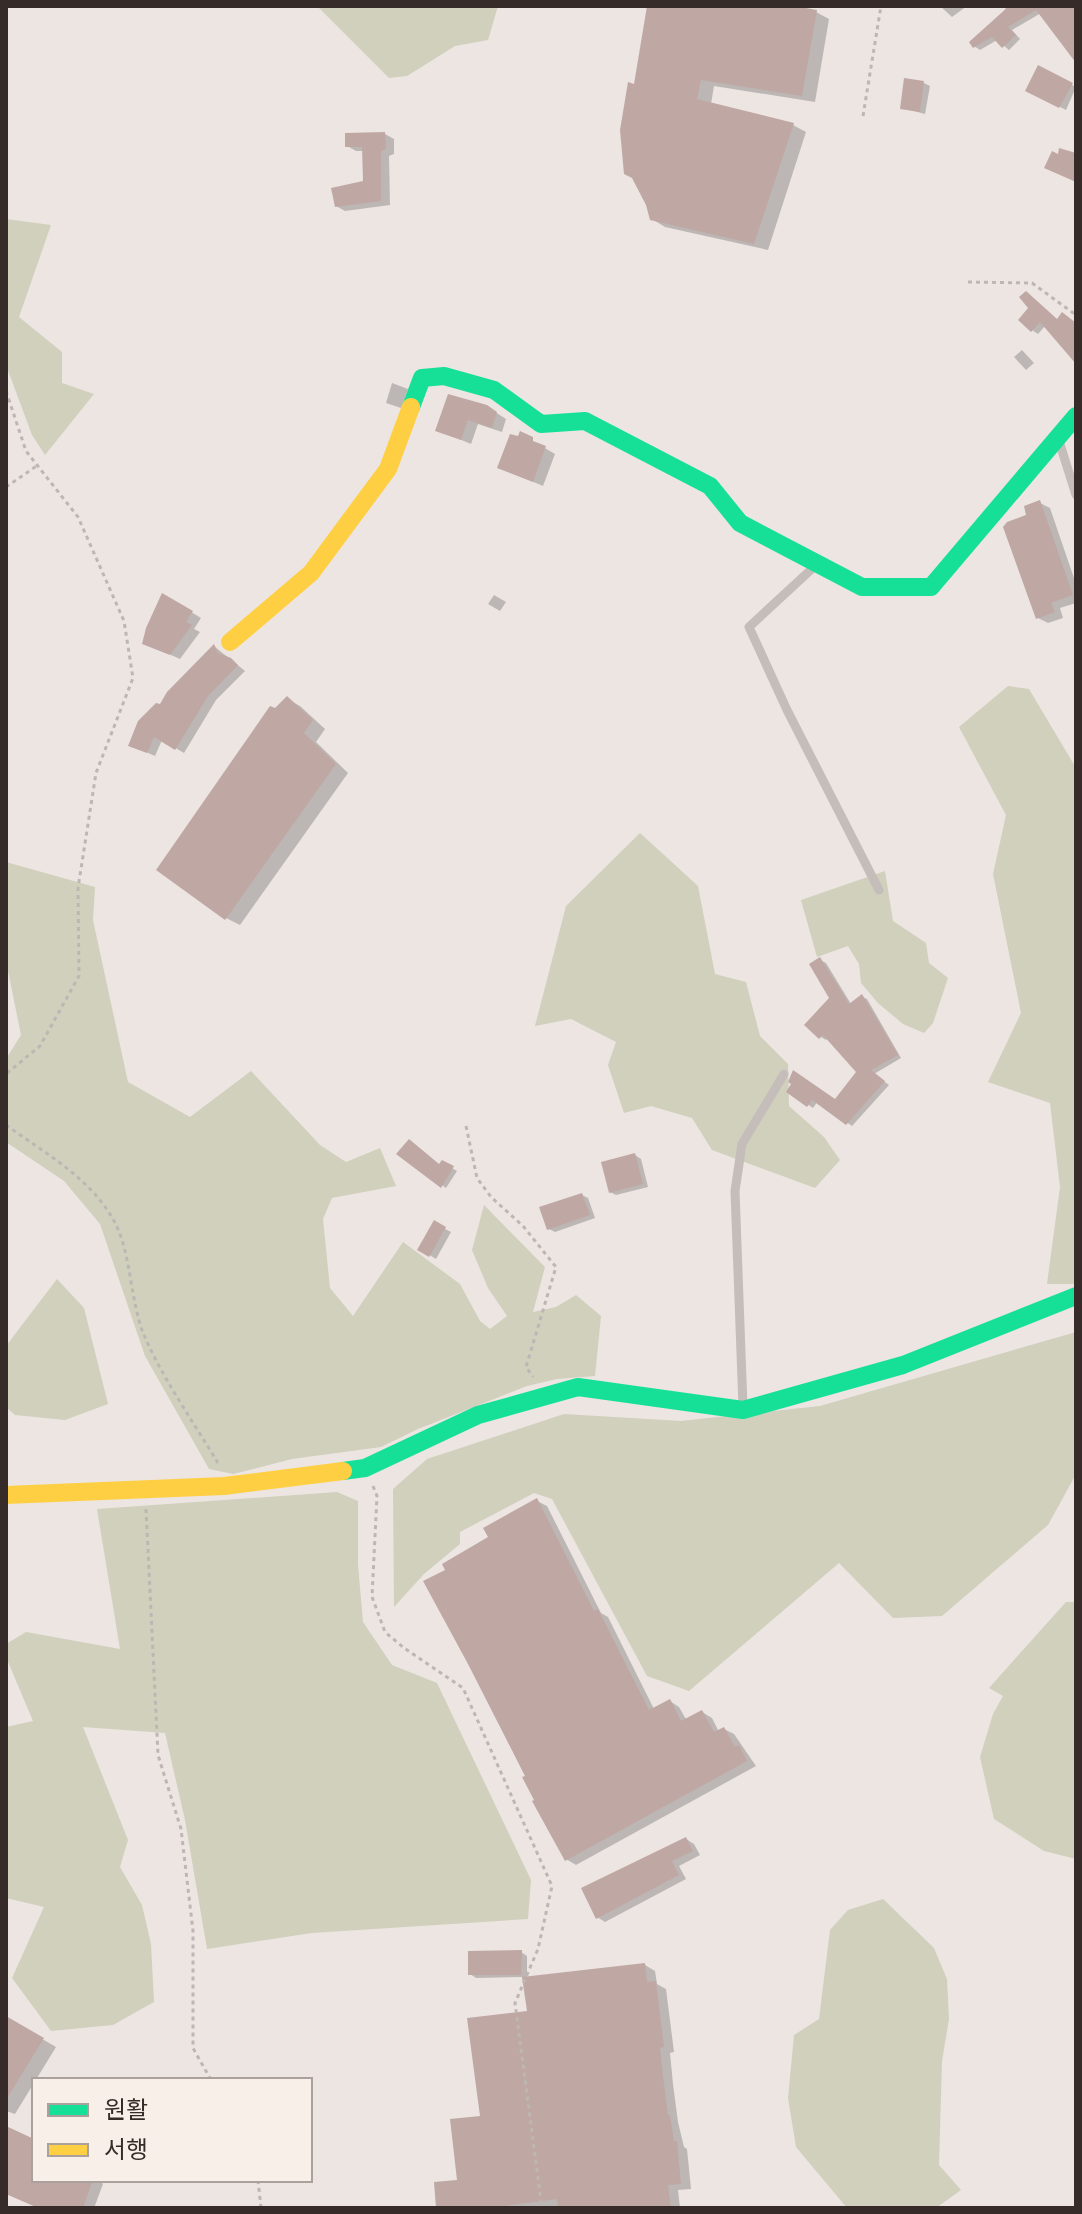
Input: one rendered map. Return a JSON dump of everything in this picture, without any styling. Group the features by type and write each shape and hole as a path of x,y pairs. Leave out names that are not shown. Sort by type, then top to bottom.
{"street":[{"path":"230,642 311,573 388,469 422,378 444,376 494,390 541,424 585,421 710,486 740,523 862,587 931,587 1076,416"},
{"path":"6,1495 224,1486 365,1468 478,1415 578,1387 743,1410 903,1365 1076,1296"}],"lane":[{"path":"1058,438 1076,495"},
{"path":"818,564 749,627 787,710 879,890"},
{"path":"743,1410 735,1191 742,1144 784,1074"}],"path":[{"path":"863,116 881,6"},
{"path":"968,282 1032,283 1076,315"},
{"path":"6,391 26,451 78,517 90,543 124,621 133,678 96,773 78,888 79,976 40,1046 6,1074"},
{"path":"6,487 38,465"},
{"path":"6,1125 82,1179 109,1216 121,1237 142,1329 176,1394 219,1465 224,1486"},
{"path":"466,1126 477,1178 491,1197 523,1226 556,1267 526,1367 548,1395"},
{"path":"365,1468 377,1496 372,1597 385,1632 463,1688 552,1886 538,1949 515,2003 542,2208"},
{"path":"145,1490 158,1755 183,1843 193,1931 193,2048 210,2078"},
{"path":"258,2182 261,2208"}],"green space":[{"path":"317,6 498,6 488,40 455,46 407,76 389,78"},
{"path":"6,219 51,225 19,317 62,352 62,383 94,394 45,455 32,435 6,365"},
{"path":"1008,686 1029,689 1076,768 1076,1284 1047,1284 1060,1187 1050,1103 988,1082 1021,1013 993,874 1006,815 959,727"},
{"path":"640,833 698,886 715,974 746,982 760,1036 788,1064 789,1106 824,1137 840,1160 815,1188 712,1150 692,1118 651,1106 624,1113 608,1065 616,1042 571,1019 535,1026 566,906"},
{"path":"6,862 95,887 93,920 128,1082 190,1117 251,1071 320,1145 346,1162 380,1148 396,1186 332,1198 323,1219 330,1288 353,1316 403,1242 460,1284 480,1321 490,1329 507,1316 488,1288 472,1250 484,1205 545,1267 533,1312 556,1307 576,1295 601,1316 595,1376 557,1379 527,1386 381,1447 292,1459 233,1474 209,1469 145,1356 100,1224 64,1181 6,1142 6,1059 21,1035 6,961"},
{"path":"885,871 893,921 926,943 929,963 948,978 933,1023 924,1033 903,1024 878,1003 861,983 859,964 848,946 817,957 801,900"},
{"path":"57,1279 84,1308 108,1404 65,1420 15,1415 6,1407 6,1346"},
{"path":"1076,1332 1076,1474 1048,1525 942,1616 893,1618 839,1563 689,1691 647,1676 552,1499 534,1493 460,1532 460,1544 424,1574 394,1607 393,1489 427,1459 564,1414 681,1421 820,1406"},
{"path":"337,1492 358,1501 358,1565 363,1622 392,1665 437,1683 531,1880 528,1919 312,1933 207,1949 185,1820 165,1733 83,1727 128,1840 120,1867 142,1905 151,1944 154,2002 113,2025 51,2031 12,1978 44,1907 6,1898 6,1727 33,1721 6,1657 6,1644 26,1632 120,1649 97,1509"},
{"path":"1066,1602 1076,1602 1076,1859 1044,1851 994,1819 980,1757 993,1714 1003,1696 989,1688"},
{"path":"883,1899 934,1948 947,1979 949,2019 942,2061 939,2165 961,2190 936,2208 847,2208 796,2147 788,2098 794,2035 819,2019 830,1930 848,1910"}],"building":[{"path":"647,6 795,6 817,10 802,96 701,80 697,99 794,123 754,244 650,220 632,178 624,174 620,130 628,82 634,84"},
{"path":"1009,6 1076,6 1076,63 1036,10 1008,27 1016,35 1002,48 992,37 973,48 969,42"},
{"path":"1038,65 1073,83 1059,108 1025,91"},
{"path":"904,78 924,81 920,112 900,109"},
{"path":"385,132 386,149 381,151 381,201 335,207 331,188 363,181 362,147 345,147 345,133"},
{"path":"1059,148 1076,153 1076,182 1044,168 1052,151 1058,154"},
{"path":"1026,291 1057,319 1062,312 1076,323 1076,364 1040,322 1031,332 1018,320 1028,308 1019,297"},
{"path":"448,394 487,405 497,412 492,428 468,420 461,440 435,431"},
{"path":"520,431 546,446 533,482 497,468 510,434 518,436"},
{"path":"1040,500 1073,595 1051,603 1055,612 1036,619 1003,527 1007,522 1026,515 1024,506"},
{"path":"162,593 193,611 186,622 192,625 170,655 142,644"},
{"path":"214,644 218,653 231,658 238,665 208,696 175,750 154,737 147,753 128,746 138,721 156,703 160,704 167,692"},
{"path":"287,696 313,720 304,733 336,764 225,920 156,870 270,706 275,708"},
{"path":"820,957 849,1004 862,994 898,1055 871,1070 885,1081 846,1125 812,1100 807,1107 786,1092 793,1070 835,1099 856,1072 823,1035 819,1039 804,1025 829,998 809,964"},
{"path":"409,1139 439,1164 442,1160 454,1166 441,1188 396,1154"},
{"path":"635,1153 643,1184 609,1193 601,1162"},
{"path":"582,1193 590,1215 547,1230 539,1207"},
{"path":"434,1220 446,1227 429,1257 417,1250"},
{"path":"537,1498 649,1710 670,1699 681,1721 702,1710 714,1732 724,1727 747,1761 565,1861 532,1801 522,1777 525,1776 423,1581 445,1570 442,1564 488,1537 483,1528"},
{"path":"686,1837 693,1851 672,1861 679,1875 596,1919 581,1888"},
{"path":"522,1950 521,1975 468,1975 468,1951"},
{"path":"645,1963 647,1982 656,1981 668,2115 674,2141 677,2141 681,2184 668,2185 671,2208 558,2208 557,2199 490,2208 436,2208 434,2182 457,2180 450,2119 480,2116 467,2018 527,2011 522,1977"},
{"path":"6,2016 44,2038 6,2100"},
{"path":"6,2126 32,2138 32,2182 92,2182 83,2208 38,2208 6,2194"}],"traffic: fast":[{"path":"411,407 422,378 444,376 494,390 541,424 585,421 710,486 740,523 862,587 931,587 1076,416"},
{"path":"343,1471 365,1468 478,1415 578,1387 743,1410 903,1365 1076,1296"}],"traffic: slow":[{"path":"230,642 311,573 388,469 411,407"},
{"path":"6,1495 224,1486 343,1471"}]}
